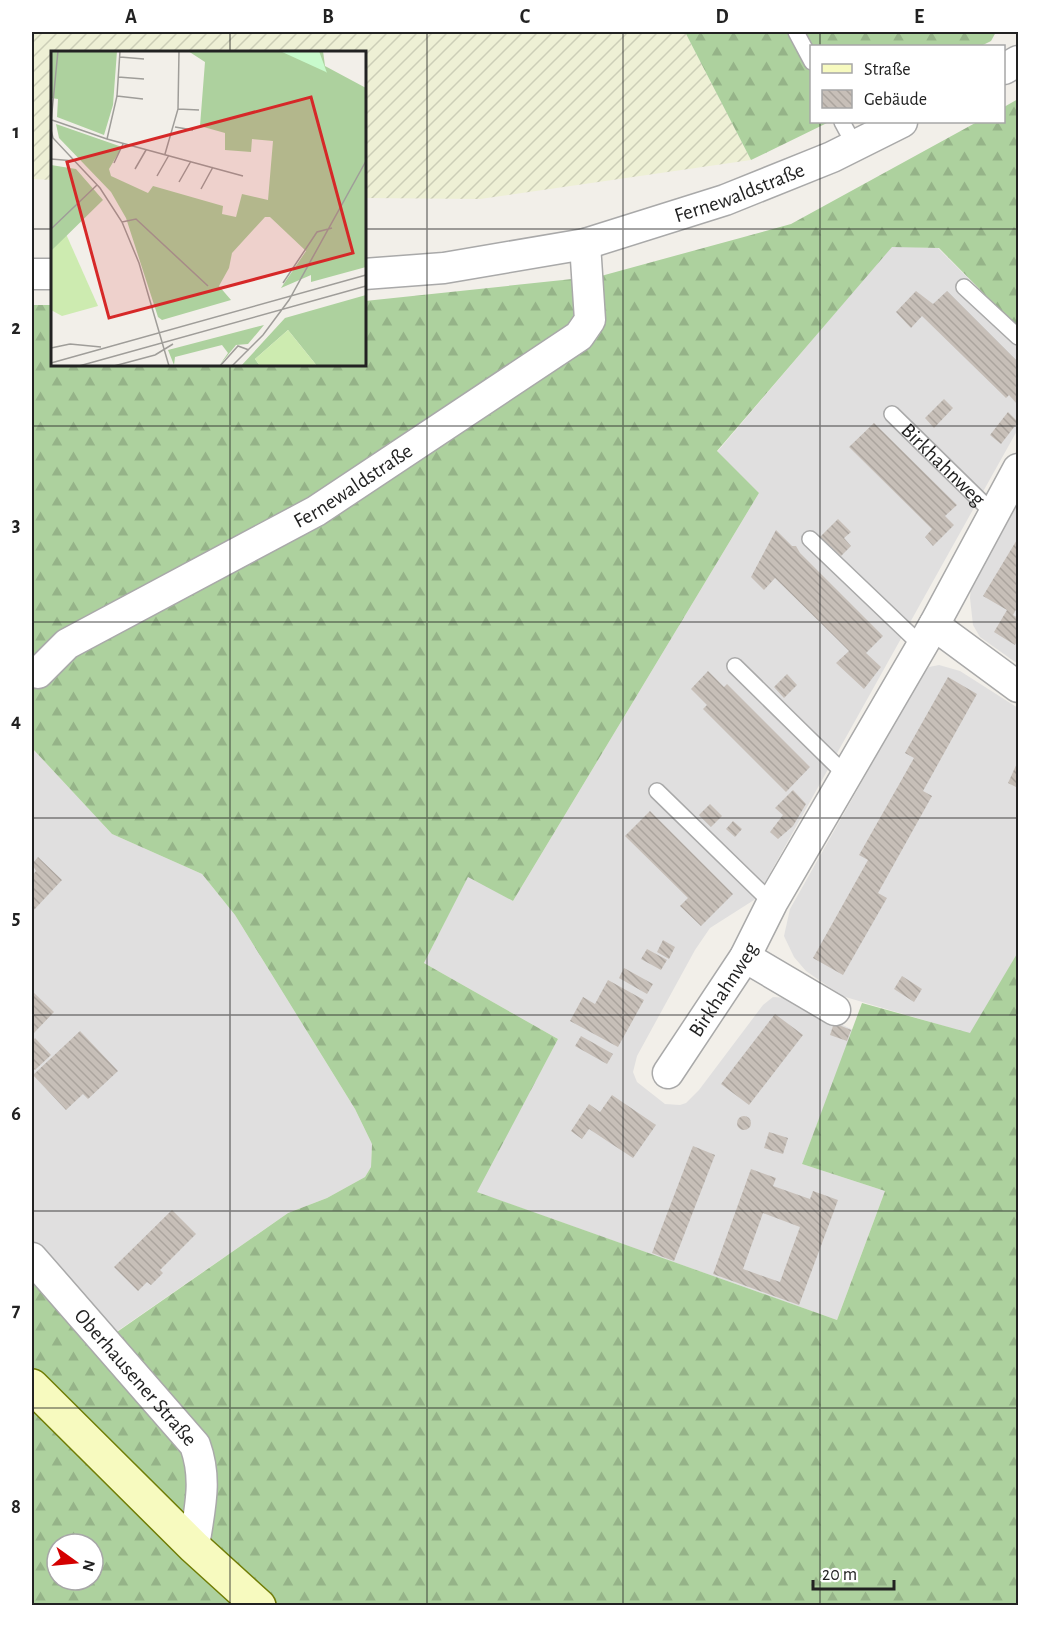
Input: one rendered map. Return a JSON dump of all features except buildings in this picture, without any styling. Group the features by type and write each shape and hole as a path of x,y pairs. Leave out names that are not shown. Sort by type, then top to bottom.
{"main road":[{"path":"32,1386 194,1547 259,1605"}],"street":[{"name":"Fernewaldstraße","path":"366,274 444,268 585,244 725,200 848,134 898,123"},
{"name":"Fernewaldstraße","path":"38,673 67,644 316,511 579,336 590,320 585,244"},
{"path":"32,274 51,274"},
{"name":"Birkhahnweg","path":"668,1073 745,957 772,903 928,635 1018,469"},
{"path":"928,635 1018,687"},
{"path":"745,957 835,1010"},
{"name":"Oberhausener Straße","path":"32,1258 195,1444 202,1465 204,1481 194,1547"}],"lane":[{"path":"796,32 810,58"},
{"path":"964,287 1018,337"},
{"name":"Birkhahnweg","path":"892,414 994,514"},
{"path":"810,539 928,635"},
{"path":"735,666 846,775"},
{"path":"657,791 772,903"}],"shaded area":[{"path":"892,246 938,248 1018,328 1018,429 759,893 754,900 710,928 695,950 637,1056 633,1072 637,1082 665,1104 686,1103 699,1090 763,1005 773,997 787,998 853,1030 802,1164 885,1191 837,1320 476,1192 558,1039 424,963 468,876 513,901 759,493 717,452"},
{"path":"1018,503 1018,664 980,637 973,625 970,598 971,587"},
{"path":"939,665 960,671 1018,708 1018,952 971,1034 842,996 806,971 794,957 784,936 790,909 921,677 929,667"},
{"path":"32,748 112,834 202,874 235,915 355,1109 372,1144 371,1167 365,1177 327,1198 288,1213 93,1348 32,1277"}],"green space":[{"path":"32,32 685,32 751,160 480,199 366,198 366,51 51,51 51,180 32,179"},
{"path":"685,32 996,32 991,41 983,45 810,45 810,123 827,123 751,160"},
{"path":"1018,99 1018,328 939,248 892,247 717,451 759,493 513,901 468,877 424,963 558,1039 477,1192 837,1320 885,1191 802,1164 862,1003 970,1033 1018,952 1018,1605 32,1605 32,1277 94,1348 288,1213 327,1198 365,1177 371,1167 372,1144 355,1109 235,915 202,874 112,834 32,748 32,305 51,305 51,366 366,366 366,301 601,276 791,224 975,123 1005,123 1005,106"}]}
